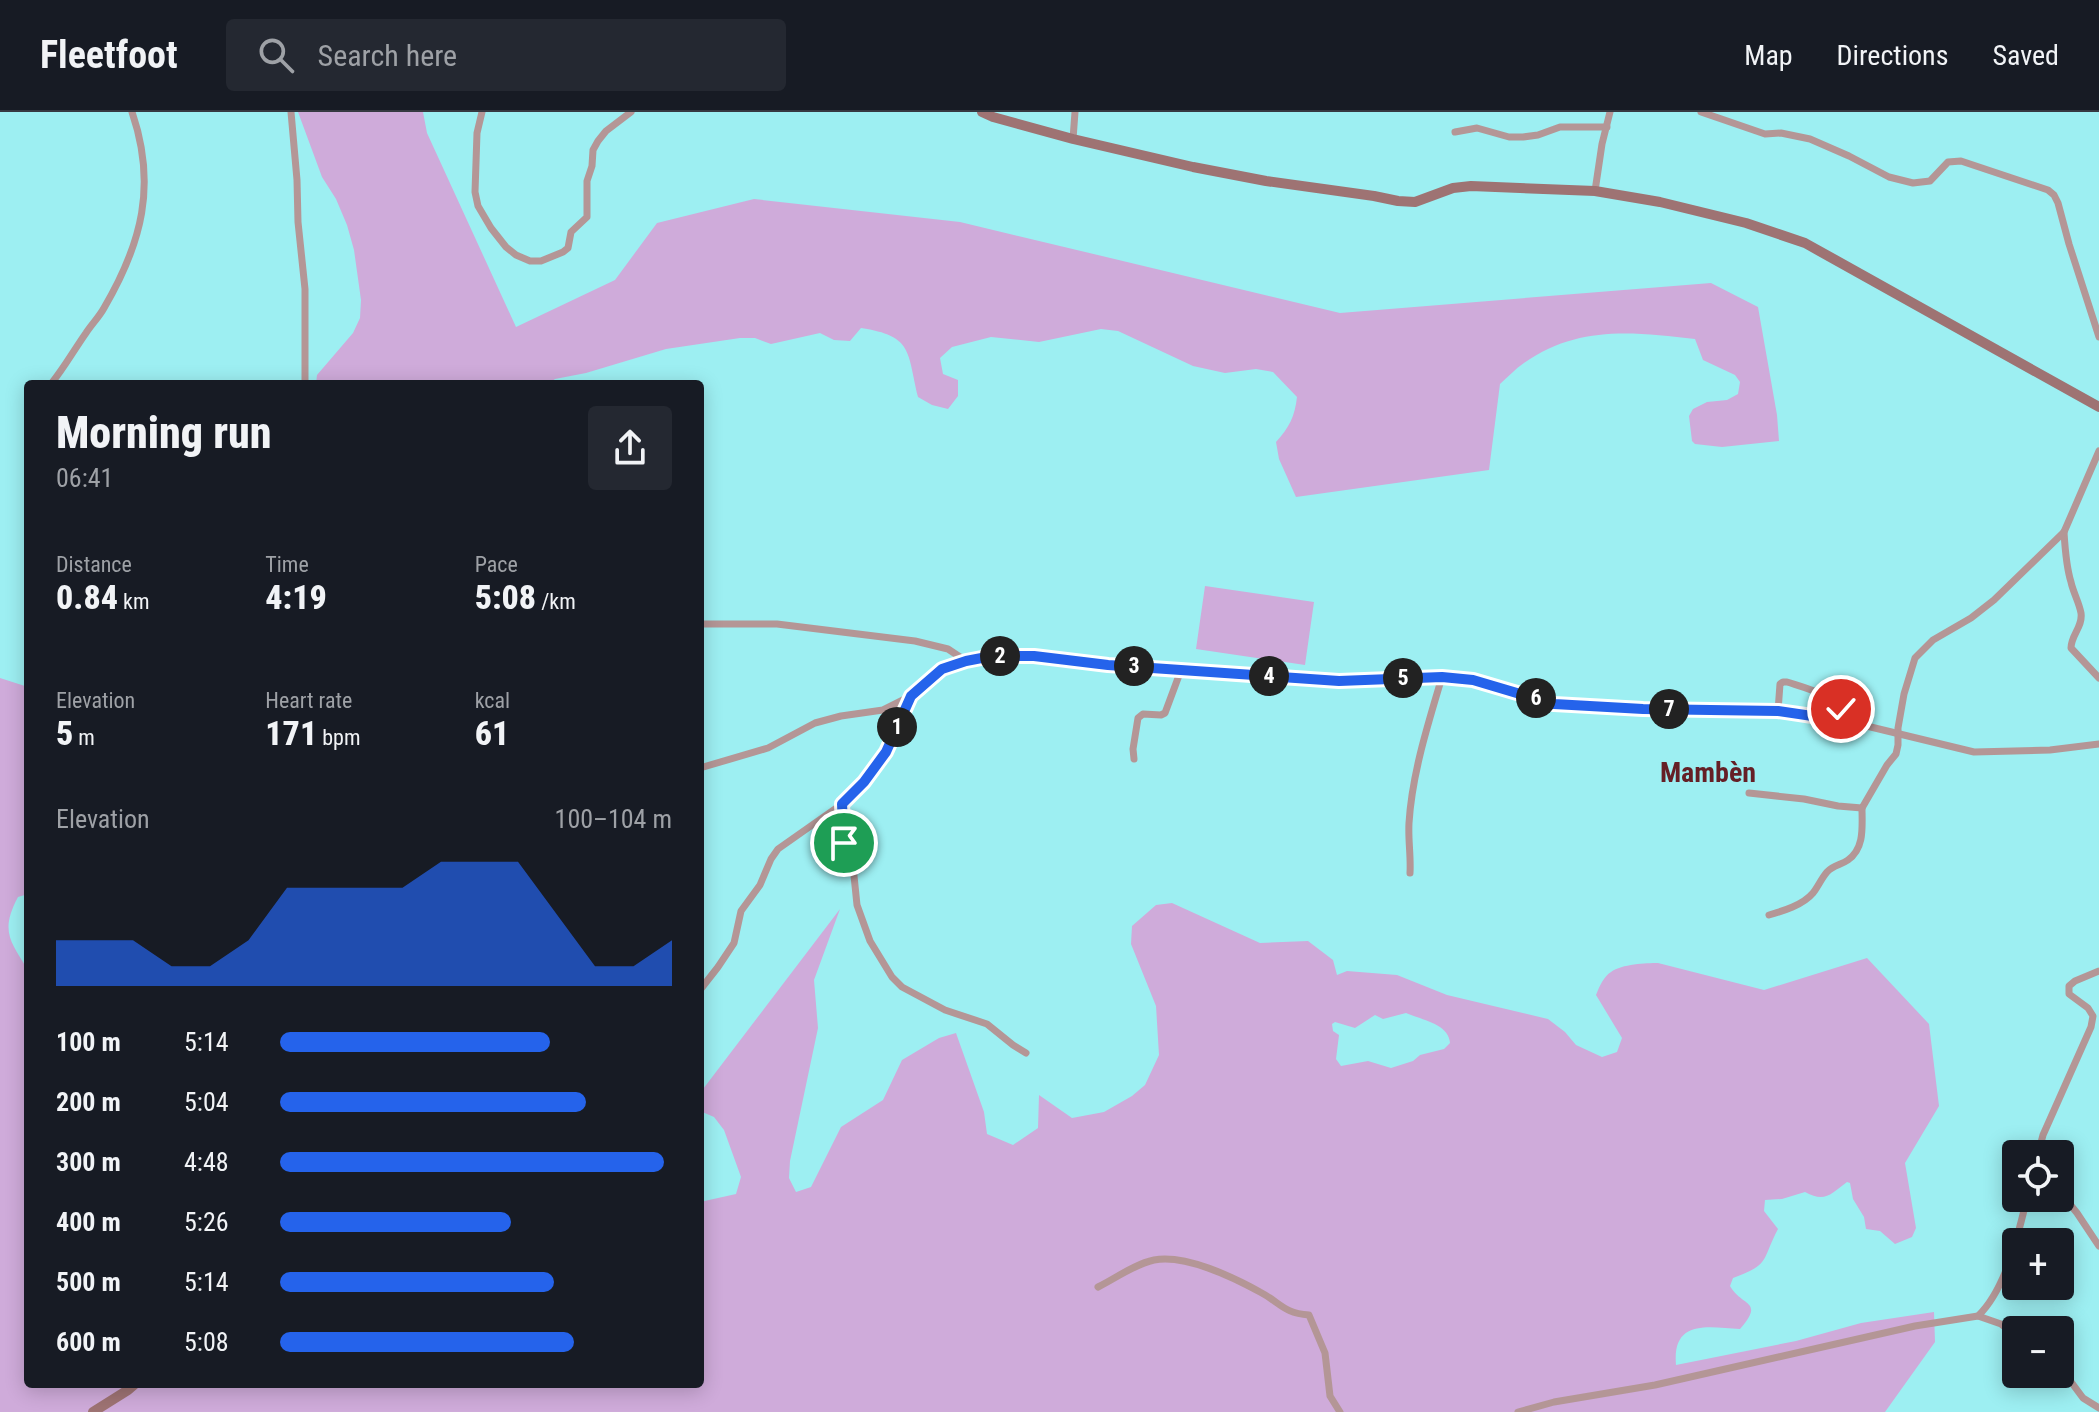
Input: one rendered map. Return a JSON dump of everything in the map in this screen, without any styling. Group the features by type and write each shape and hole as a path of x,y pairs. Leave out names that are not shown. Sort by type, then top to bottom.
{"street":[{"path":"54,380 103,311 128,262 138,231 145,200 145,177 143,151 132,112"},
{"path":"291,112 305,289 305,380"},
{"path":"482,112 477,133 475,192 478,206 506,247 530,261 541,261 568,248 571,232 587,217 587,181 593,150 606,131 631,112"},
{"path":"982,112 1073,139 1237,176 1398,201 1415,202 1453,188 1471,186 1595,191 1746,223 1805,243 2099,407"},
{"path":"1073,139 1075,112"},
{"path":"1595,191 1610,112"},
{"path":"1701,112 1765,134 1781,133 1810,139 1889,177 1913,183 1930,181 1948,162 1961,161 2048,190 2058,203 2099,337"},
{"path":"1455,132 1477,128 1509,137 1523,137 1560,127 1607,127"},
{"path":"1769,915 1811,896 1826,873 1856,852 1862,831 1862,808 1896,754 1911,665 1933,640 1971,618 1994,600 2064,532 2099,451"},
{"path":"2064,532 2070,579 2081,613 2071,648 2099,678"},
{"path":"704,624 777,624 915,641 948,649 966,661"},
{"path":"704,767 768,748 815,723 883,710 911,696 942,669 992,656 1034,656 1108,665 1339,681 1442,677 1473,680 1554,704 1778,711 1846,721 1974,752 2050,750 2099,744"},
{"path":"1134,759 1139,715 1165,713 1181,670"},
{"path":"1410,873 1411,807 1442,677"},
{"path":"1778,711 1780,684 1787,682 1828,698 1841,709 1846,721"},
{"path":"704,985 734,943 741,911 760,885 778,849 842,804 864,782 886,752 911,696"},
{"path":"1749,793 1862,808"},
{"path":"842,804 844,843 853,866 857,905 870,941 892,977 902,987 945,1010 987,1024 1026,1053"},
{"path":"2042,1140 2093,1016 2088,1008 2069,994 2069,986 2099,971"},
{"path":"2074,1209 2099,1246"},
{"path":"1978,1316 2003,1281 2023,1212"},
{"path":"1098,1287 1144,1263 1171,1259 1225,1275 1264,1293 1285,1310 1309,1315 1325,1353 1330,1396 1340,1412"},
{"path":"1518,1412 1554,1402 1655,1385 1950,1319 1978,1316 2002,1325"},
{"path":"2074,1386 2083,1398 2099,1408"},
{"path":"93,1412 130,1388"}],"shaded area":[{"path":"298,112 423,112 427,133 516,327 615,280 657,223 754,199 960,222 1340,313 1711,283 1758,307 1779,441 1722,447 1695,444 1689,416 1693,409 1738,394 1740,382 1735,375 1703,360 1695,339 1628,333 1565,342 1524,363 1500,384 1489,470 1296,497 1279,459 1276,442 1291,421 1297,397 1273,372 1256,369 1225,373 1193,366 1118,331 1101,329 1039,342 991,337 952,347 940,358 943,374 958,380 958,396 948,409 918,397 909,357 899,341 878,331 861,328 850,341 834,340 820,333 771,344 755,338 740,338 666,349 554,380 316,380 317,375 353,333 360,318 361,300 347,225 322,177"},
{"path":"1205,586 1314,602 1305,665 1196,649"},
{"path":"0,678 24,686 24,895 18,897 9,927 12,943 24,963 24,1388 704,1388 704,1201 736,1194 741,1177 724,1130 714,1117 704,1113 704,1088 840,909 814,980 818,1028 790,1161 789,1178 796,1192 811,1187 841,1127 883,1100 902,1060 939,1038 956,1033 984,1112 987,1134 1013,1145 1038,1128 1039,1095 1072,1118 1104,1112 1132,1096 1145,1085 1159,1055 1156,1006 1131,944 1132,926 1156,905 1172,903 1260,943 1308,941 1333,960 1337,975 1347,971 1397,975 1447,995 1548,1019 1576,1045 1602,1057 1617,1052 1622,1038 1596,995 1604,979 1621,967 1658,963 1764,990 1867,958 1929,1024 1939,1106 1905,1163 1916,1228 1912,1237 1895,1244 1880,1231 1866,1229 1864,1217 1847,1182 1823,1197 1805,1192 1765,1200 1764,1211 1778,1229 1759,1265 1733,1278 1730,1286 1749,1304 1751,1313 1740,1329 1705,1327 1686,1333 1676,1350 1676,1365 1796,1341 1861,1323 1934,1312 1935,1342 1885,1412 0,1412","holes":["1406,1013 1445,1031 1450,1043 1444,1049 1420,1055 1413,1061 1391,1068 1368,1061 1341,1066 1336,1059 1339,1035 1333,1031 1332,1024 1335,1022 1355,1028 1375,1015 1383,1019"]}],"district":[{"name":"Mambèn","path":"1708,772"}],"route":[{"path":"844,843 842,804 864,782 886,752 911,696 942,669 992,656 1034,656 1108,665 1339,681 1442,677 1473,680 1554,704 1778,711 1846,721 1841,709"}]}
